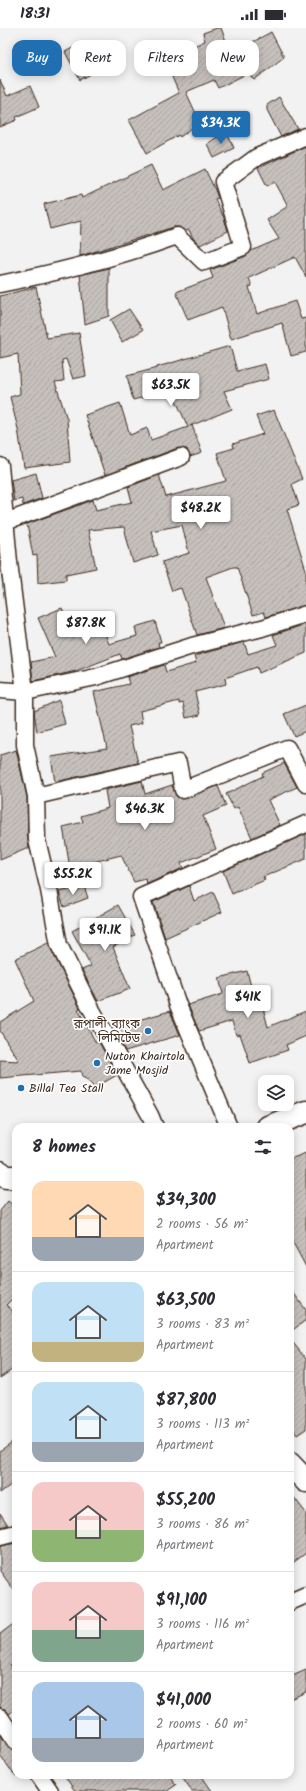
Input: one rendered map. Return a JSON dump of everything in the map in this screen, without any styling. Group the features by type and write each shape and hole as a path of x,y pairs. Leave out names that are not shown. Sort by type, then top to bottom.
{"highway":[{"path":"278,1123 306,1112"},
{"path":"294,1468 306,1481"}],"street":[{"path":"0,284 54,274 134,252 176,236 204,262 243,248 223,182 257,157 306,136"},
{"path":"3,522 181,457"},
{"path":"0,466 3,522 25,692 25,745 36,796 37,840 49,890 59,945 88,1003 153,1123"},
{"path":"0,690 25,692 96,677 192,646 262,628 306,614"},
{"path":"36,796 178,763 183,790 287,748 306,784"},
{"path":"226,1123 178,1004 141,897 306,824"},
{"path":"0,1537 12,1534"},
{"path":"294,1600 306,1595"},
{"path":"8,1722 12,1732"},
{"path":"42,1779 50,1791"}],"building":[{"path":"221,28 226,40 206,40 206,76 242,76 218,88 214,80 186,92 200,122 180,137 179,135 147,153 129,120 179,93 172,76 198,76 198,44 205,41 203,33"},
{"path":"271,32 284,57 254,80 251,76 259,76 259,40 256,40"},
{"path":"70,49 70,61 65,52"},
{"path":"78,76 87,76 80,80"},
{"path":"0,80 7,96 30,86 39,107 16,117 17,120 0,127"},
{"path":"279,97 298,129 281,137 267,110 267,105"},
{"path":"226,131 234,148 214,158 207,144"},
{"path":"306,146 306,277 295,257 249,278 252,286 249,287 257,314 295,301 301,319 306,318 306,352 291,356 282,323 231,339 222,307 188,320 176,292 213,278 210,270 246,256 251,251 279,239 267,220 288,206 275,182 267,186 258,168"},
{"path":"151,165 163,190 205,169 218,198 215,199 228,231 200,245 193,238 189,230 185,231 179,227 174,227 80,256 81,221 50,229 44,204 81,195 82,198"},
{"path":"109,268 109,316 85,324 80,275"},
{"path":"36,287 47,338 79,333 86,376 73,379 66,359 62,360 64,381 55,382 67,419 70,462 24,468 18,429 10,397 20,394 18,354 0,358 0,296"},
{"path":"129,309 143,330 122,342 110,320"},
{"path":"230,346 237,371 265,364 269,379 224,391 232,409 192,425 202,453 190,457 187,449 178,448 105,475 85,415 120,403 130,435 147,428 151,440 188,427 172,392 164,394 164,392 133,400 127,376"},
{"path":"274,410 302,479 292,484 299,505 287,509 306,570 306,605 266,617 264,612 253,615 237,567 233,567 206,577 224,628 197,635 181,588 172,591 162,562 189,553 182,525 151,531 158,555 133,563 124,527 88,530 96,568 66,574 66,580 38,583 37,555 33,556 27,524 93,500 96,510 132,502 128,487 159,475 166,497 226,481 217,453 234,448 233,444 263,434 256,416"},
{"path":"36,473 42,498 23,505 22,499 14,501 11,480"},
{"path":"62,608 71,629 99,618 109,644 137,636 135,627 155,621 161,642 158,642 159,647 122,659 120,654 76,671 33,681 31,662 55,657 38,618"},
{"path":"306,624 306,653 259,673 257,667 225,678 226,684 195,692 200,715 186,718 183,703 179,704 179,701 140,711 142,723 129,726 138,763 55,782 51,757 107,748 94,692 129,684 127,677 164,665 166,672 196,663 194,656 244,642 248,654 277,645 273,635"},
{"path":"59,700 65,724 37,732 34,711"},
{"path":"306,705 306,731 294,736 284,714"},
{"path":"16,750 27,797 29,849 0,860 0,755"},
{"path":"284,763 297,787 268,800 280,825 252,838 238,807 234,809 226,794 263,776 262,773"},
{"path":"142,781 145,794 172,785 176,796 181,799 218,786 226,806 203,816 216,849 181,863 183,868 147,884 146,879 134,882 121,855 70,868 63,827 83,822 81,816 108,808 105,790"},
{"path":"306,834 306,859 263,877 265,880 232,894 223,871"},
{"path":"84,886 88,898 64,907 59,892"},
{"path":"189,886 194,901 213,892 222,912 165,938 153,902"},
{"path":"118,905 135,935 113,947 130,989 98,1001 82,970 91,966 72,931"},
{"path":"48,943 80,1008 78,1009 96,1043 99,1042 117,1075 94,1088 88,1080 82,1077 81,1071 0,1078 0,1060 19,1061 0,1031 0,1022 34,1001 15,959"},
{"path":"247,971 256,1006 262,1004 268,1027 306,1011 306,1036 286,1045 288,1050 250,1063 240,1034 236,1035 232,1021 199,1031 188,1005 223,994 219,978"},
{"name":"রূপালী ব্যাংক লিমিটেড","path":"170,1011 180,1035 125,1051 115,1031 118,1029 117,1026"},
{"path":"306,1153 306,1267 294,1244 294,1158"},
{"path":"8,1201 12,1204 12,1299 6,1305 12,1310 12,1370 0,1378 0,1211"},
{"path":"294,1294 306,1310 306,1320 294,1329"},
{"path":"294,1344 306,1359 306,1429 297,1435 294,1431"},
{"path":"12,1442 12,1484 0,1493 0,1451"},
{"path":"294,1497 306,1513 306,1553 294,1562"},
{"path":"0,1513 8,1525 0,1527"},
{"path":"12,1544 12,1588 0,1571 0,1546"},
{"path":"12,1625 12,1664 10,1665 12,1668 12,1712 9,1714 5,1709 0,1708 0,1634"},
{"path":"306,1670 306,1692 294,1697 294,1675"},
{"path":"0,1734 8,1747 12,1748 12,1772 0,1755"},
{"path":"67,1779 172,1779 176,1785 167,1791 75,1791"},
{"path":"184,1779 204,1779 212,1791 192,1791"}],"place":[{"name":"রূপালী ব্যাংক লিমিটেড","path":"148,1031"},
{"name":"Nuton Khairtola Jame Mosjid","path":"97,1063"},
{"name":"Billal Tea Stall","path":"21,1088"}]}
